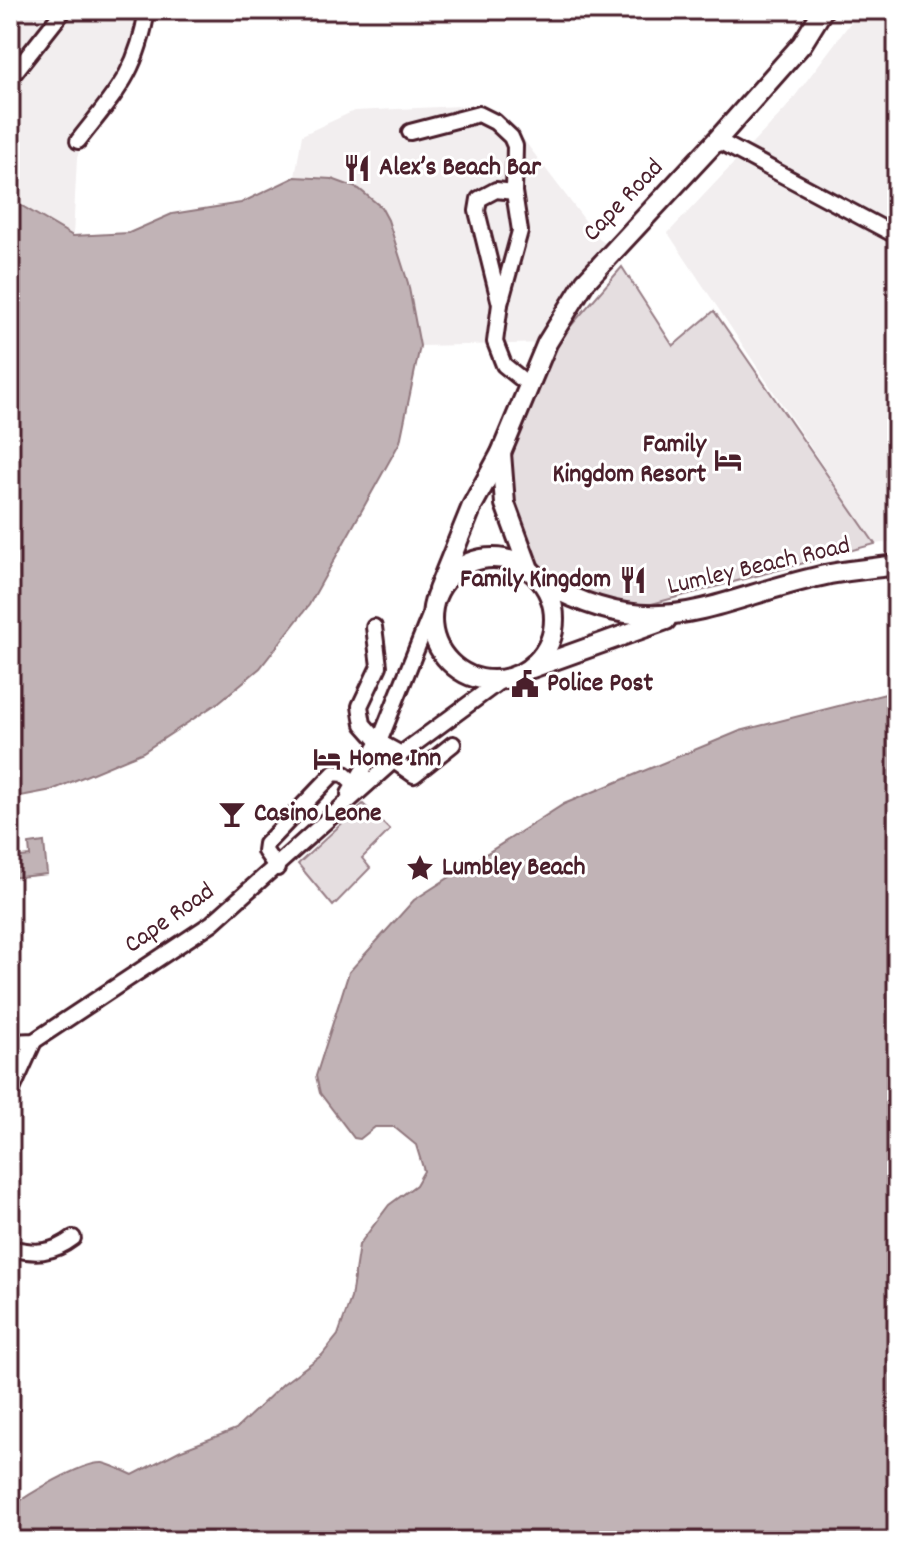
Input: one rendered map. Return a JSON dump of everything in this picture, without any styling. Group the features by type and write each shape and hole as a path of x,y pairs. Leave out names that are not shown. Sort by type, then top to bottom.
{"main road":[{"name":"Cape Road","path":"438,590 472,506 501,453 547,343 585,282 802,44 823,10"},
{"path":"501,453 505,504 536,576 553,604 554,628 546,651 530,669"},
{"path":"536,576 505,559 479,559 456,570 438,590 431,613 438,645 458,671 478,679 500,681 680,616"},
{"name":"Lumley Beach Road","path":"536,576 600,610 680,616 831,574 897,565"}],"street":[{"path":"15,72 64,10"},
{"path":"78,141 130,73 139,49 147,10"},
{"path":"410,132 467,116 488,117 505,128 515,146 514,192 520,231 500,304 495,342 500,359 529,385"},
{"path":"717,140 897,236"},
{"path":"500,304 477,211 479,199 487,194 514,192"},
{"name":"Cape Road","path":"341,807 379,742 431,613"},
{"path":"374,627 379,666 360,706 363,724 414,775 453,744"},
{"name":"Cape Road","path":"34,1041 179,947 277,868 398,758 500,681"},
{"path":"277,868 265,851 266,844 334,773 344,774 355,784"},
{"path":"10,1042 34,1041 10,1094"},
{"path":"10,1248 31,1253 56,1250 73,1238"}],"shaded area":[{"path":"10,10 147,10 142,37 85,131 77,158 73,236 10,200"},
{"path":"860,10 897,10 897,541 875,544 668,233 786,108"},
{"path":"482,105 523,139 599,239 613,248 547,343 420,346 408,283 359,189 332,179 295,177 302,135 354,111"},
{"path":"295,177 332,179 359,189 381,207 388,220 408,283 420,346 400,442 309,605 260,668 219,702 143,752 52,790 10,798 10,199 73,236 129,233 172,214 241,203"},
{"path":"622,267 673,346 714,311 875,544 607,616 536,571 508,498 513,433 549,351"},
{"path":"897,691 897,1541 10,1541 10,1508 29,1495 69,1473 94,1464 107,1464 133,1475 179,1451 236,1429 283,1384 322,1355 338,1335 351,1298 359,1245 389,1205 416,1185 424,1171 416,1145 394,1127 375,1127 360,1139 354,1138 320,1093 316,1076 349,972 414,900 564,804 740,731"},
{"path":"363,804 390,830 362,858 370,868 333,906 298,864"},
{"path":"44,842 47,874 10,878 10,858 30,856 29,844"}],"place":[{"name":"Alex’s Beach Bar","path":"357,168"},
{"name":"Family Kingdom Resort","path":"728,460"},
{"name":"Family Kingdom","path":"633,580"},
{"name":"Police Post","path":"525,684"},
{"name":"Home Inn","path":"327,759"},
{"name":"Casino Leone","path":"232,814"},
{"name":"Lumbley Beach","path":"420,868"}]}
